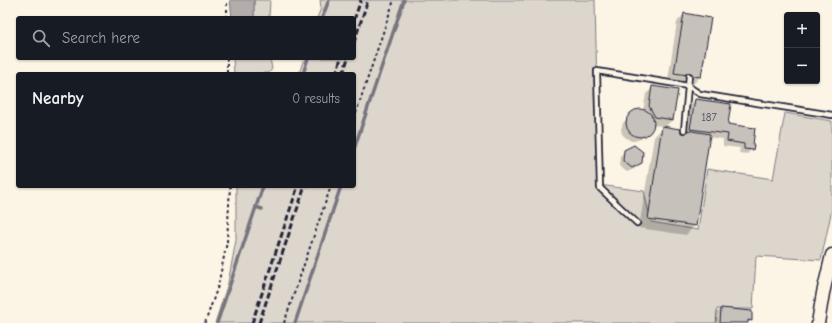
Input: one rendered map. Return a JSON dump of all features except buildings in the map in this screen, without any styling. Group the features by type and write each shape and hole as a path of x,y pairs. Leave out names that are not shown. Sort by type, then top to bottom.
{"street":[{"path":"818,323 832,255"}],"lane":[{"path":"637,223 600,188 597,70 688,86 700,94 832,115"},
{"path":"684,130 689,76"}],"path":[{"path":"227,0 227,16"},
{"path":"356,114 394,0"},
{"path":"227,60 227,72"},
{"path":"205,323 218,286 227,242 230,188"},
{"path":"284,323 330,188"}],"shaded area":[{"path":"230,0 254,0 254,16 232,16"},
{"path":"254,0 270,0 269,16 254,16"},
{"path":"320,0 595,0 599,185 644,191 651,222 698,230 707,169 773,179 785,113 832,121 832,209 821,260 756,256 753,309 717,309 716,323 215,323 228,283 236,240 236,188 356,188 356,72 300,72 303,60 356,60 356,16 318,16 321,8"},
{"path":"233,60 270,60 272,69 270,72 234,72"}],"waterway":[{"path":"323,16 329,0"},
{"path":"356,143 404,0"},
{"path":"304,72 307,60"},
{"path":"256,207 262,188"},
{"path":"295,323 340,188"},
{"path":"217,323 256,207 262,209"}],"railway":[{"path":"355,16 361,0"},
{"path":"356,36 368,0"},
{"path":"337,72 340,60"},
{"path":"344,72 347,60"},
{"path":"252,323 297,188"},
{"path":"259,323 304,188"}]}
